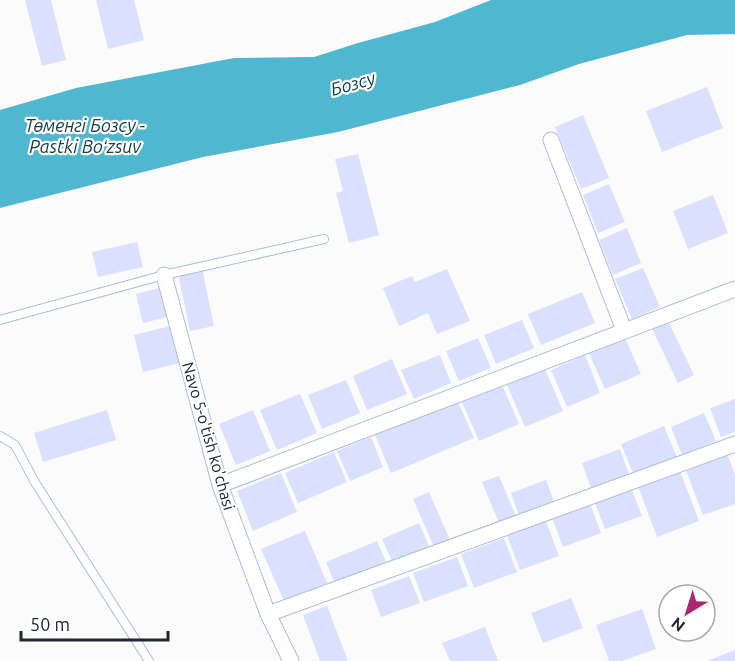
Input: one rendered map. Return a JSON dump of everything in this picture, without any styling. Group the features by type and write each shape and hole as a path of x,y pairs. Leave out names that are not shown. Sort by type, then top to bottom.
{"street":[{"path":"551,140 624,330"},
{"name":"Navo 5-o'tish ko'chasi","path":"164,275 220,485 268,614 291,661"},
{"path":"220,485 735,288"},
{"path":"268,614 735,444"}],"lane":[{"path":"0,320 164,275 324,239"},
{"path":"0,436 15,445 36,484 149,661"}],"water":[{"name":"Төменгі Бозсу - Pastki Boʻzsuv","path":"491,0 735,0 735,34 687,35 579,64 520,85 338,132 203,157 0,208 0,110 76,88 234,58 314,57 435,22"}],"building":[{"path":"25,0 51,0 66,60 42,66"},
{"path":"96,0 134,0 144,40 108,49"},
{"path":"707,87 723,128 662,152 646,111"},
{"path":"583,115 609,178 581,189 555,127"},
{"path":"358,154 379,235 349,243 336,193 343,191 335,159"},
{"path":"609,184 625,222 598,233 583,195"},
{"path":"713,195 728,233 688,249 673,211"},
{"path":"627,228 641,263 613,275 599,240"},
{"path":"137,242 143,267 98,277 92,252"},
{"path":"202,268 214,326 190,331 178,273"},
{"path":"643,268 660,307 632,319 615,279"},
{"path":"447,269 470,321 437,334 428,313 399,326 383,288 412,276 415,282"},
{"path":"159,288 167,317 143,323 136,294"},
{"path":"582,292 595,323 541,345 528,314"},
{"path":"522,320 534,348 496,364 484,335"},
{"path":"668,321 694,375 678,383 652,329"},
{"path":"170,326 180,363 143,372 134,335"},
{"path":"478,338 491,368 459,381 446,351"},
{"path":"625,338 641,374 605,389 589,353"},
{"path":"440,355 451,383 414,399 401,370"},
{"path":"585,355 600,393 567,407 551,370"},
{"path":"392,359 407,394 367,410 353,376"},
{"path":"545,369 563,411 525,427 507,385"},
{"path":"346,380 360,413 322,429 308,395"},
{"path":"502,385 519,424 479,441 462,402"},
{"path":"300,394 317,433 277,450 260,410"},
{"path":"735,399 735,432 721,437 710,408"},
{"path":"457,400 474,438 391,473 375,435"},
{"path":"107,410 116,440 43,462 34,433"},
{"path":"253,410 270,451 236,465 219,424"},
{"path":"704,413 716,441 682,455 671,427"},
{"path":"664,426 678,460 635,478 621,444"},
{"path":"371,437 383,467 350,481 337,451"},
{"path":"620,449 630,477 592,491 582,463"},
{"path":"334,452 347,482 298,503 285,473"},
{"path":"727,453 735,475 735,504 703,515 685,468"},
{"path":"680,471 699,521 657,537 638,486"},
{"path":"281,473 297,512 253,531 237,491"},
{"path":"499,476 516,516 499,523 482,482"},
{"path":"546,480 554,502 519,516 511,493"},
{"path":"630,485 642,516 605,529 593,498"},
{"path":"429,492 450,540 434,547 413,499"},
{"path":"589,501 601,533 563,547 551,515"},
{"path":"546,521 559,556 520,570 507,536"},
{"path":"419,523 429,546 392,561 382,539"},
{"path":"305,531 327,583 284,601 261,549"},
{"path":"504,538 517,572 474,588 461,554"},
{"path":"377,541 387,564 336,586 326,562"},
{"path":"457,557 468,586 424,602 413,573"},
{"path":"409,576 420,603 381,617 371,590"},
{"path":"571,598 583,628 543,643 531,613"},
{"path":"327,606 348,661 320,661 303,615"},
{"path":"642,609 656,649 622,661 609,661 596,625"},
{"path":"485,627 498,661 450,661 442,643"},
{"path":"735,650 735,661 707,661"}],"water label":[{"name":"Бозсу","path":"353,84"}]}
